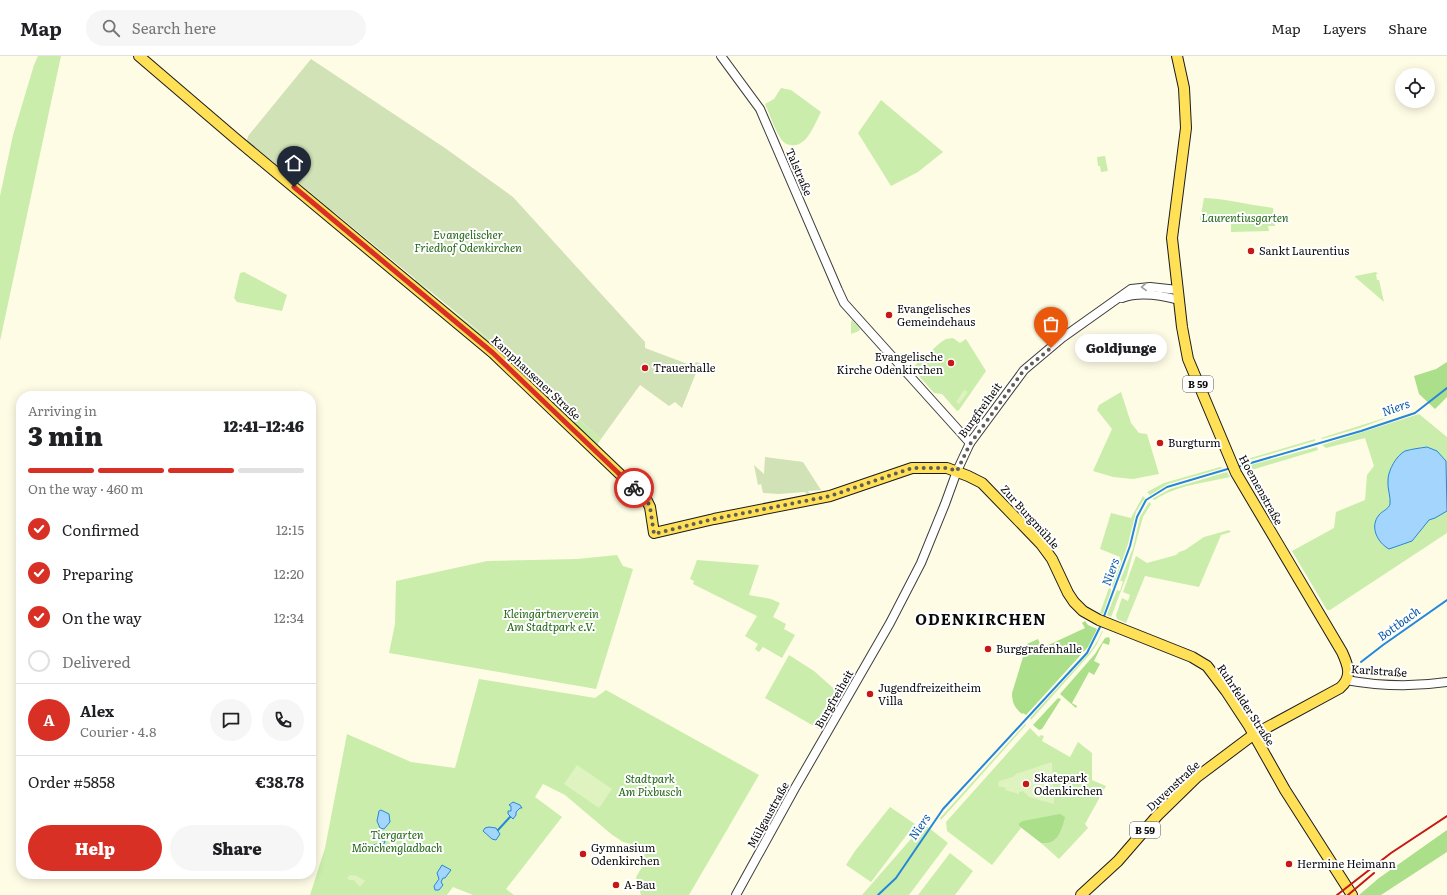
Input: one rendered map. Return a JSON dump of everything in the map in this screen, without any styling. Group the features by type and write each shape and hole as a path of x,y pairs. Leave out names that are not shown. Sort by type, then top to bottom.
{"main road":[{"name":"Kamphausener Straße","path":"139,56 236,139 493,353 646,498 650,507 654,534 714,519 830,496 912,468 947,468 957,471"},
{"name":"B 59","path":"1177,56 1184,88 1186,128 1172,238 1179,300"},
{"name":"Hoemenstraße","path":"1179,300 1188,359 1232,464 1342,652 1349,670 1346,680"},
{"name":"Zur Burgmühle","path":"957,471 982,483 1014,515 1046,551 1074,602 1087,614 1102,622"},
{"name":"Ruhrfelder Straße","path":"1102,622 1192,657 1207,666 1226,691 1254,735 1285,790 1352,895"},
{"name":"Karlstraße","path":"1254,735 1340,688 1346,680"},
{"name":"Duvenstraße","path":"1081,895 1118,861 1157,816 1197,777 1254,735"}],"street":[{"name":"Talstraße","path":"721,56 760,109 844,303 970,444"},
{"name":"Burgfreiheit","path":"821,745 890,623 921,563 957,471 970,444 1024,370 1062,338 1131,289 1150,287 1178,290"},
{"path":"1114,301 1128,296 1148,294 1179,300"},
{"name":"Karlstraße","path":"1346,680 1362,683 1411,685 1447,682"},
{"name":"Mülgaustraße","path":"736,895 821,745"}],"green space":[{"path":"38,56 61,56 0,341 0,196 13,135"},
{"name":"Evangelischer Friedhof Odenkirchen","path":"311,59 445,148 513,197 645,342 645,348 693,366 696,362 700,363 682,408 675,402 669,406 640,385 601,439 492,342 247,141 248,136"},
{"path":"781,88 791,90 821,112 810,134 802,143 797,145 785,143 782,140 765,104 774,99"},
{"path":"881,100 943,152 918,172 891,186 858,133"},
{"path":"247,141 334,212 333,214 248,143"},
{"path":"1105,156 1108,171 1101,172 1100,166 1098,166 1097,157"},
{"name":"Laurentiusgarten","path":"1204,198 1273,208 1275,226 1268,226 1269,231 1231,232 1231,221 1200,220"},
{"path":"244,272 287,295 282,311 237,302 234,298 240,273"},
{"path":"1376,272 1378,274 1376,274 1377,280 1379,280 1384,302 1355,277"},
{"path":"416,279 435,297 492,342 601,439 597,445 526,377 414,281"},
{"path":"852,320 860,329 859,331 851,334 851,321"},
{"path":"953,338 960,343 966,339 986,371 957,411 942,394 934,393 912,368 941,342 946,339"},
{"path":"1447,362 1447,397 1435,409 1419,394 1414,376 1436,369"},
{"path":"964,390 968,392 959,404 956,402"},
{"path":"1121,392 1131,423 1139,433 1147,434 1159,474 1133,479 1113,477 1093,471 1112,429 1097,410 1099,405"},
{"path":"1397,414 1360,428 1322,439 1321,438"},
{"path":"1419,414 1447,437 1447,533 1330,610 1327,610 1292,551 1334,528 1336,512 1365,500 1367,475 1374,466 1365,438 1326,448 1322,445"},
{"path":"1315,439 1315,441 1246,461 1247,459"},
{"path":"1317,447 1318,450 1245,472 1243,467"},
{"path":"765,457 803,462 821,490 808,491 811,495 808,496 805,492 779,494 763,493 761,484 758,485 754,465 764,474"},
{"path":"1220,467 1223,468 1168,484 1150,495 1147,492 1164,483"},
{"path":"1227,472 1230,477 1181,488 1155,500 1152,499 1170,489"},
{"path":"1143,496 1145,498 1136,512 1128,544 1113,587 1110,586 1111,591 1103,614 1100,613 1120,557 1100,549 1111,513 1131,518"},
{"path":"1149,502 1151,504 1143,517 1127,575 1111,617 1107,615 1117,590 1120,591 1123,581 1120,581 1133,548 1140,517"},
{"path":"1229,530 1231,532 1221,535 1199,587 1145,576 1126,623 1117,619 1116,615 1122,598 1128,601 1130,595 1123,592 1136,556 1147,563 1176,555 1204,537"},
{"name":"Kleingärtnerverein Am Stadtpark e.V.","path":"617,555 623,566 633,569 596,689 389,653 395,624 396,581 487,561 577,559"},
{"path":"697,560 759,565 749,595 771,599 780,603 773,617 786,624 784,629 795,635 782,658 763,647 759,652 755,649 758,644 745,636 757,616 693,584 694,581 690,579"},
{"path":"1085,621 1088,625 1097,629 1088,647 1026,715 1023,713 1022,714 1014,705 1012,693 1027,644 1038,639 1042,648 1085,628 1082,623"},
{"path":"1102,631 1097,644 1090,654 1031,720 1030,718 1090,652"},
{"path":"1109,637 1109,645 1103,643 1094,661 1100,664 1094,675 1089,672 1072,703 1077,706 1076,708 1060,694 1095,654 1105,638"},
{"path":"789,655 814,671 832,687 841,692 819,729 765,698"},
{"name":"Stadtpark Am Pixbusch","path":"479,679 595,698 606,690 759,775 689,895 641,895 636,877 645,862 644,852 638,846 623,842 611,834 565,795 543,784 535,797 562,817 506,889 514,895 473,895 453,887 447,895 310,895 325,848 347,734 411,762 455,768"},
{"path":"1058,698 1061,699 1042,729 1039,730 1033,725"},
{"path":"1025,724 1026,725 941,820 940,818"},
{"path":"1030,728 1039,737 1041,735 1044,736 1042,741 1070,757 1078,742 1092,753 1092,780 1106,786 1085,824 1088,828 1059,859 1041,843 1056,838 1063,823 1049,817 1019,823 1021,828 992,865 947,831 946,822"},
{"name":"Skatepark Odenkirchen","path":"1052,762 1054,804 1029,797 1023,791 1019,792 1019,794 1005,790 1006,788 998,786 999,781"},
{"path":"577,765 612,789 599,808 564,784"},
{"path":"890,807 915,824 871,882 846,865 855,851"},
{"path":"1060,814 1065,817 1062,827 1057,838 1051,842 1041,843 1019,826 1019,823 1023,821"},
{"path":"924,824 948,843 909,895 862,895"},
{"path":"1447,830 1447,852 1381,895 1359,895 1379,878"},
{"path":"950,853 973,871 955,895 918,895"},
{"path":"350,875 357,876 365,881 360,887 354,880 349,880 347,878"}],"water":[{"path":"1427,447 1437,451 1446,461 1447,511 1429,520 1412,541 1389,549 1378,539 1375,525 1379,515 1390,504 1388,476 1391,467 1396,459 1405,451"},
{"path":"513,802 520,805 522,808 516,812 513,819 508,814 508,811 511,811 511,806 509,805"},
{"path":"381,810 389,814 390,822 384,829 380,828 377,821 379,811"},
{"path":"485,828 496,828 500,834 496,840 492,839 483,831"},
{"path":"383,840 385,842 383,845 362,850 362,848 381,843"},
{"path":"442,865 451,870 445,878 443,878 441,882 443,885 439,890 435,890 434,886 439,879 437,873"}],"waterway":[{"name":"Niers","path":"1237,467 1361,431 1415,413 1447,388"},
{"name":"Niers","path":"1103,619 1130,546 1137,517 1146,500 1167,487 1231,468"},
{"name":"Bottbach","path":"1361,662 1447,600"},
{"name":"Niers","path":"878,895 896,878 943,809 1087,653 1101,625"},
{"path":"498,830 510,817"}],"railway":[{"path":"1337,895 1391,853 1447,816"},
{"path":"1348,895 1374,873"}],"way so far":[{"path":"634,488 646,498 650,507 654,534 714,519 830,496 912,468 947,468 957,471 970,444 1024,370 1051,348"}],"place":[{"name":"Sankt Laurentius","path":"1251,251"},
{"name":"Evangelisches Gemeindehaus","path":"889,315"},
{"name":"Goldjunge","path":"1051,348"},
{"name":"Evangelische Kirche Odenkirchen","path":"951,363"},
{"name":"Trauerhalle","path":"645,368"},
{"name":"Burgturm","path":"1160,443"},
{"name":"Burggrafenhalle","path":"988,649"},
{"name":"Jugendfreizeitheim Villa","path":"870,694"},
{"name":"Skatepark Odenkirchen","path":"1026,784"},
{"name":"Gymnasium Odenkirchen","path":"583,854"},
{"name":"Hermine Heimann","path":"1289,864"},
{"name":"A-Bau","path":"616,885"}],"district":[{"name":"ODENKIRCHEN","path":"981,620"}],"route":[{"path":"294,187 493,353 634,488"}],"park label":[{"name":"Tiergarten Mönchengladbach","path":"397,841"}]}
